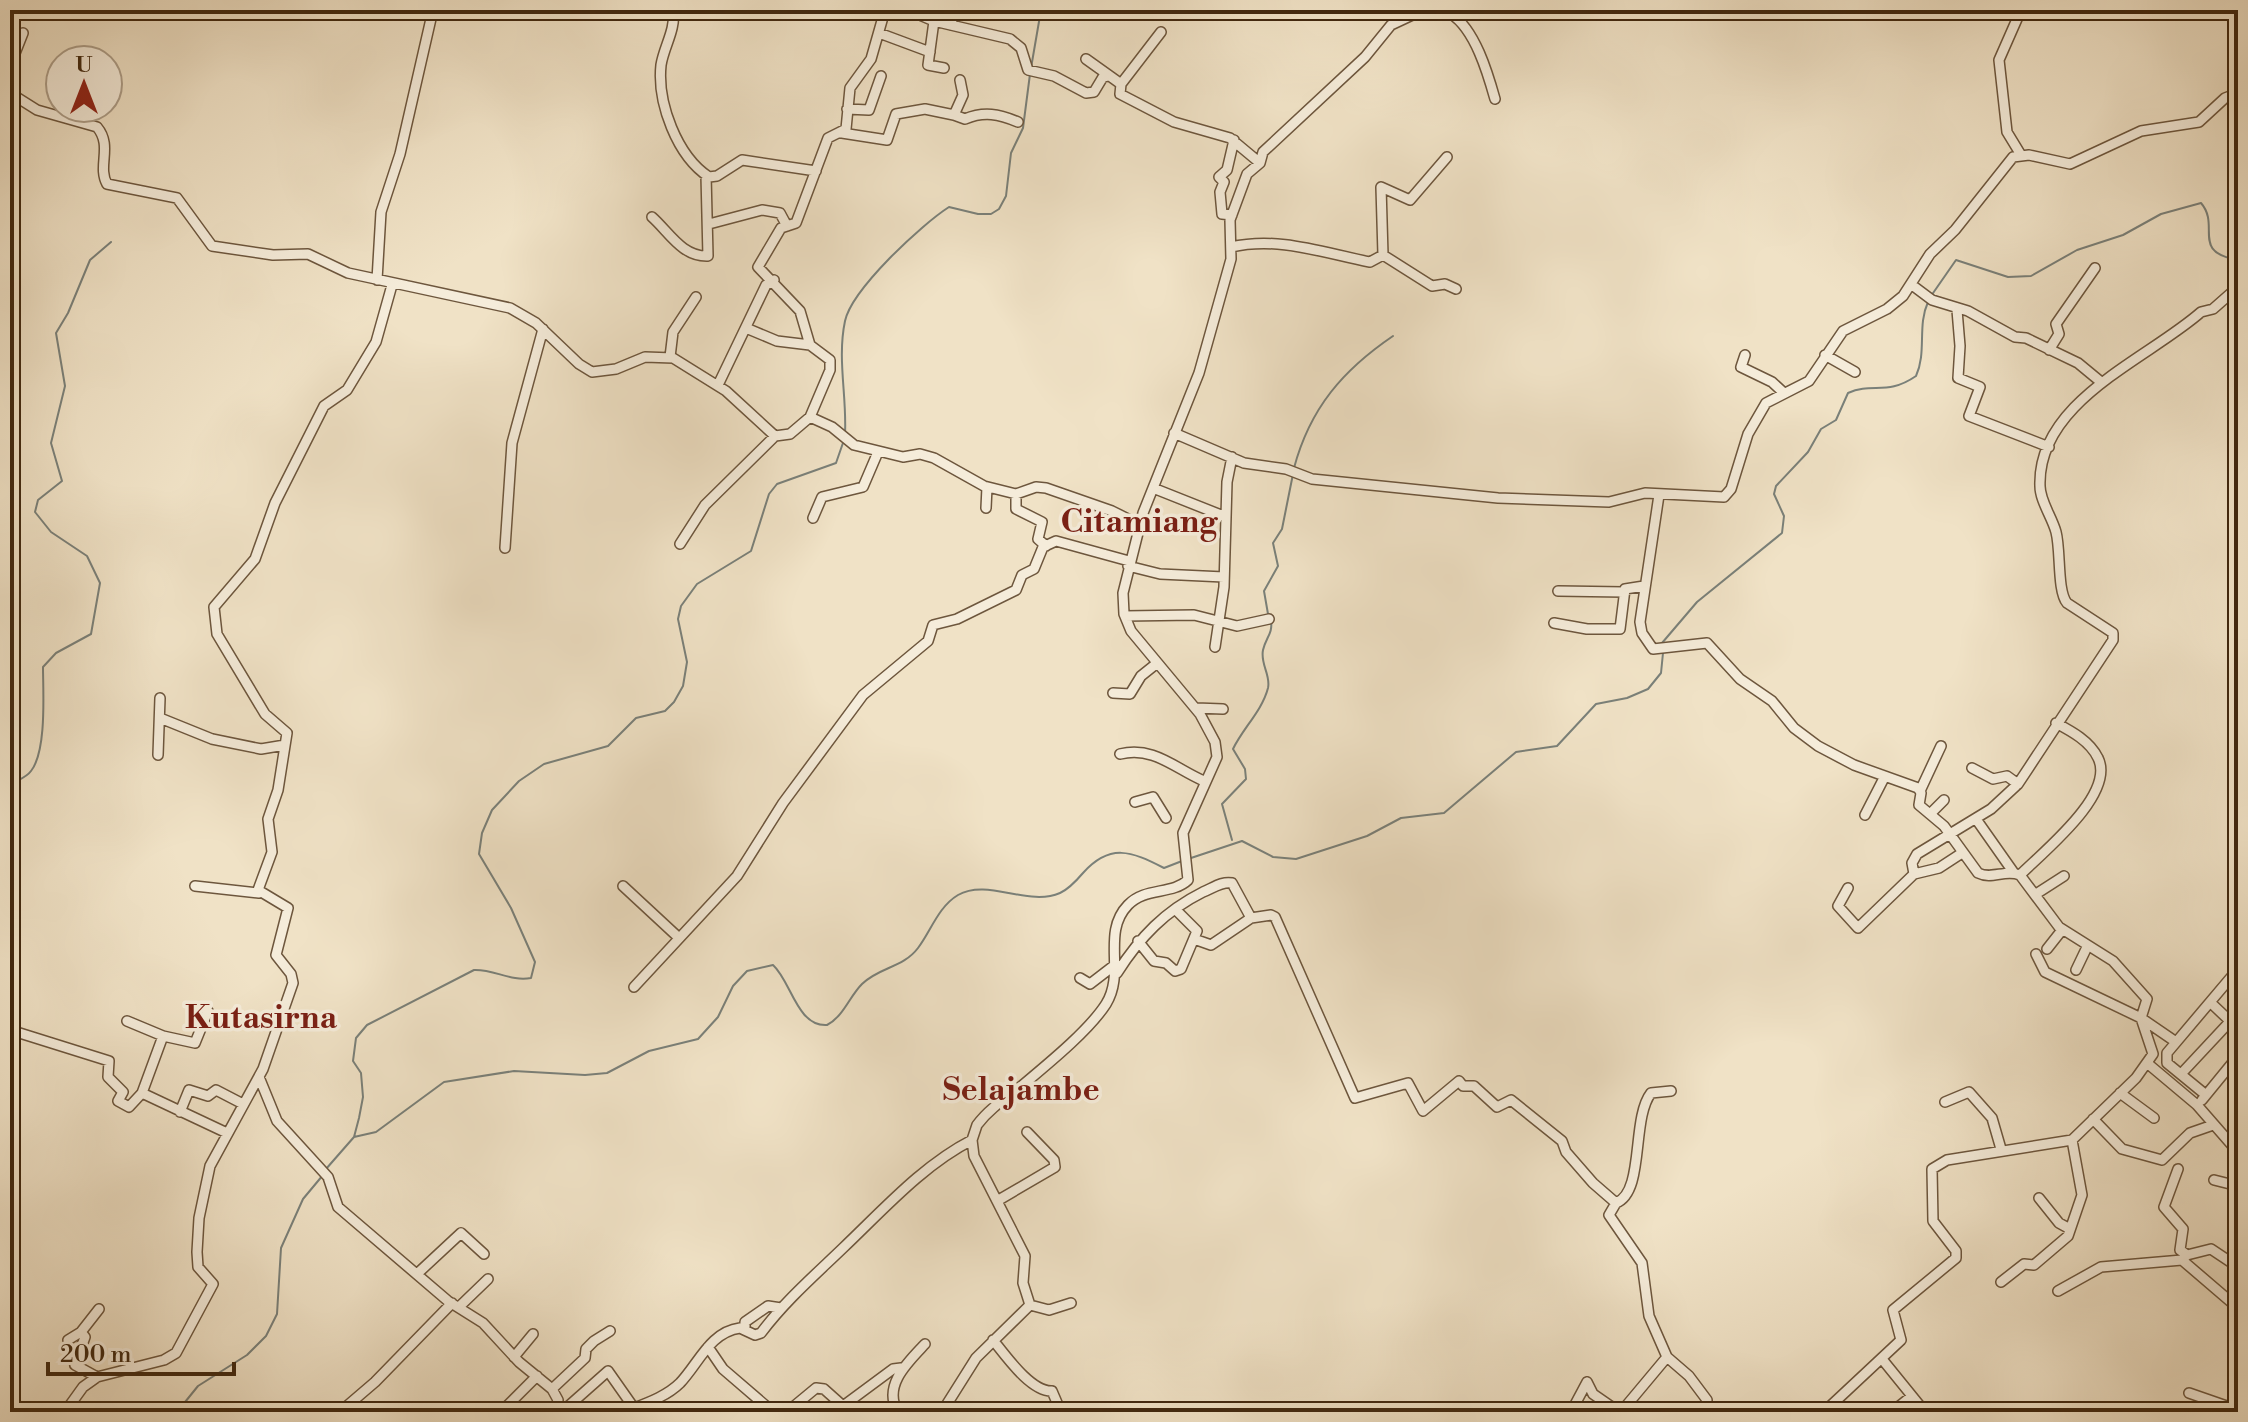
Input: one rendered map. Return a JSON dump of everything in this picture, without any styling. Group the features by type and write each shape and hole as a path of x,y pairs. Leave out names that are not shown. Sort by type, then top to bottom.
{"street":[{"path":"377,280 381,212 400,154 433,10"},
{"path":"673,10 674,23 662,61 664,93 683,152 706,175 717,176 739,161 748,160 816,171"},
{"path":"842,133 854,78 871,59 885,10"},
{"path":"908,10 934,21 1017,43 1028,70 1054,76 1086,93 1094,92 1103,77 1108,76"},
{"path":"951,25 954,10"},
{"path":"259,1077 277,1121 328,1177 338,1207 483,1323 514,1357 552,1389 558,1400 554,1410 564,1410 608,1371 632,1407 637,1407 680,1383 723,1332 745,1328 757,1335 895,1198 972,1140 983,1118 1043,1067 1105,1006 1115,976 1114,933 1122,912 1142,895 1185,883 1189,878 1183,833 1217,757 1217,748 1196,708 1156,664 1125,616 1123,593 1140,525 1199,373 1229,265 1232,215 1247,174 1260,163 1268,147 1365,57 1391,25 1424,10 1442,11 1456,18 1480,52 1495,99"},
{"path":"2021,10 1999,60 2007,132 2021,155"},
{"path":"934,21 928,66 944,68"},
{"path":"1161,32 1118,92 1174,122 1234,140 1260,163"},
{"path":"10,66 23,33"},
{"path":"879,33 930,52"},
{"path":"1086,59 1121,84"},
{"path":"847,109 869,110 881,76"},
{"path":"954,115 963,95 960,80"},
{"path":"10,93 37,110 97,127 106,147 104,181 111,186 177,198 212,246 273,255 308,254 332,268 392,285 510,308 543,329 579,364 592,372 608,371 645,357 670,357 718,385 775,436"},
{"path":"1174,433 1232,457 1312,479 1498,498 1603,502 1645,493 1727,496 1751,426 1770,399 1809,381 1843,331 1892,306 1912,285 1930,254 1955,230 2013,157 2021,155 2063,165 2083,160 2141,131 2199,122 2225,98 2238,93"},
{"path":"810,345 802,313 783,296 774,280 758,267 779,231 796,223 828,138 842,133 887,140 896,114 925,109 965,119 990,114 1018,122"},
{"path":"1232,215 1222,214 1220,192 1224,181 1219,177 1227,170 1234,140"},
{"path":"1383,255 1381,187 1410,200 1447,157"},
{"path":"652,217 670,240 704,257 710,252 706,175"},
{"path":"709,224 769,209 780,213 787,226"},
{"path":"1231,247 1249,243 1306,246 1370,262 1383,255"},
{"path":"1383,255 1432,286 1445,284 1456,289"},
{"path":"2049,350 2059,334 2056,324 2095,268"},
{"path":"718,385 766,285 774,280"},
{"path":"259,893 259,885 272,852 268,819 277,795 286,731 269,721 217,634 214,605 232,589 255,559 275,503 324,406 347,390 376,342 392,285"},
{"path":"1912,285 1932,300 1968,311 2015,337 2026,338 2078,363 2101,382"},
{"path":"1914,874 1911,865 1917,854 1976,819 2018,784 2040,754 2056,723 2108,653 2114,636 2063,597 2062,561 2056,531 2040,490 2049,447 2084,395 2201,312 2213,309 2238,287"},
{"path":"670,357 673,332 696,297"},
{"path":"1957,310 1960,346 1958,378 1980,387 1969,416 2049,447"},
{"path":"680,544 705,505 775,436 797,430 810,417 831,363 828,357 810,345 777,341 746,328"},
{"path":"505,548 512,443 543,329"},
{"path":"1745,355 1741,367 1772,382 1784,393"},
{"path":"1825,355 1855,372"},
{"path":"810,417 854,445 878,452 934,458 971,482 1016,494 1036,487 1046,488 1140,525"},
{"path":"813,518 822,497 863,487 878,452"},
{"path":"1215,647 1224,577 1232,457"},
{"path":"986,508 987,487"},
{"path":"1153,488 1226,517"},
{"path":"1016,494 1016,509 1042,522 1038,539 1046,546"},
{"path":"1659,495 1644,586 1647,597 1641,629 1653,649 1707,643 1740,679 1772,701 1789,723 1807,738 1854,765 1920,791"},
{"path":"634,987 737,876 783,803 863,695 928,641 933,625 957,619 1016,590 1022,575 1033,571 1046,546 1060,541 1160,574 1224,577"},
{"path":"1554,623 1587,629 1620,629 1624,592 1627,587 1644,586"},
{"path":"1558,591 1624,592"},
{"path":"1125,616 1194,615 1237,626 1269,619"},
{"path":"1113,693 1130,694 1141,676 1156,664"},
{"path":"158,755 160,698"},
{"path":"1196,708 1223,709"},
{"path":"160,718 212,739 261,749 285,745"},
{"path":"1941,746 1920,791 1919,804 1950,833 1962,853 1985,876 2017,874 2082,812 2099,784 2101,768 2092,749 2056,723"},
{"path":"1120,754 1141,750 1153,753 1204,781"},
{"path":"1972,768 1993,779 2007,776 2018,784"},
{"path":"1865,815 1885,776"},
{"path":"1135,802 1153,797 1166,818"},
{"path":"1930,814 1944,800"},
{"path":"1824,1412 1901,1340 1893,1310 1956,1258 1956,1251 1933,1221 1932,1169 1947,1160 2072,1140 2147,1063 2154,1047 2141,1018 2147,1002 2140,988 2113,961 2062,930 1976,819"},
{"path":"1848,888 1838,906 1858,928 1914,874 1939,868 1962,853"},
{"path":"2036,894 2064,876"},
{"path":"1115,976 1138,941 1175,909 1230,881 1251,918"},
{"path":"65,1412 78,1393 97,1377 164,1360 179,1348 213,1283 198,1267 197,1235 210,1166 259,1077 293,983 291,974 276,955 288,908 259,893 195,886"},
{"path":"623,886 678,937"},
{"path":"1138,941 1154,961 1166,963 1175,971 1183,966 1196,929 1175,909"},
{"path":"1194,939 1211,945 1251,918 1275,917 1355,1098 1408,1083 1423,1111 1459,1081 1463,1086 1474,1086 1497,1107 1511,1100 1562,1141 1593,1183 1616,1203"},
{"path":"2047,949 2062,930"},
{"path":"2076,970 2087,947"},
{"path":"2036,954 2045,972 2141,1018 2176,1042"},
{"path":"1080,978 1090,984 1116,964"},
{"path":"2206,1095 2166,1061 2167,1053 2237,974"},
{"path":"2211,1003 2230,1021"},
{"path":"127,1021 163,1036 195,1043 208,1011"},
{"path":"2181,1074 2238,1013"},
{"path":"10,1030 109,1061 108,1077 123,1092 118,1101 129,1107 142,1093 163,1036"},
{"path":"2197,1105 2238,1056"},
{"path":"2147,1063 2197,1105 2238,1152"},
{"path":"1945,1102 1973,1089 1992,1118 2001,1149"},
{"path":"180,1112 189,1090 208,1096 216,1090 243,1104"},
{"path":"1671,1091 1651,1093 1647,1098 1638,1123 1640,1144 1633,1164 1633,1182 1625,1198 1616,1203 1609,1215 1642,1263 1650,1320 1667,1357 1689,1376 1707,1400 1706,1412"},
{"path":"142,1093 227,1133"},
{"path":"2120,1093 2154,1118"},
{"path":"2093,1119 2122,1149 2162,1160 2190,1133 2213,1125"},
{"path":"997,1201 1055,1167 1054,1160 1027,1132"},
{"path":"972,1140 974,1156 1025,1256 1023,1283 1030,1305"},
{"path":"2001,1282 2022,1265 2032,1265 2056,1248 2070,1229 2083,1190 2072,1140"},
{"path":"2178,1169 2164,1209 2183,1229 2180,1250 2238,1308"},
{"path":"2214,1180 2238,1186"},
{"path":"2039,1198 2059,1223 2070,1229"},
{"path":"418,1273 461,1233 484,1254"},
{"path":"2058,1291 2101,1267 2184,1257 2211,1249 2238,1267"},
{"path":"340,1412 456,1304 488,1279"},
{"path":"1030,1305 1049,1310 1071,1303"},
{"path":"942,1412 971,1364 1030,1305"},
{"path":"745,1328 745,1322 768,1306 781,1308"},
{"path":"68,1340 81,1332 99,1309"},
{"path":"552,1389 585,1358 586,1349 610,1331"},
{"path":"81,1332 85,1336 75,1365 97,1377"},
{"path":"514,1357 533,1334"},
{"path":"993,1340 1016,1370 1041,1391 1052,1391 1061,1412"},
{"path":"895,1411 894,1397 901,1368 925,1344"},
{"path":"708,1347 721,1367 773,1412"},
{"path":"1571,1412 1587,1382 1593,1394 1620,1412 1667,1357"},
{"path":"1882,1359 1925,1412"},
{"path":"787,1412 816,1388 824,1389 843,1406 893,1369 901,1368"},
{"path":"501,1412 537,1376"},
{"path":"2189,1393 2237,1408"},
{"path":"1892,1412 1912,1396"}],"waterway":[{"path":"1031,68 1041,10"},
{"path":"845,434 842,349 845,321 850,308 889,259 949,207 978,214 991,214 999,209 1006,196 1011,153 1023,128 1030,74"},
{"path":"1931,296 1956,260 2008,277 2031,276 2077,250 2123,235 2161,214 2201,203 2208,220 2210,245 2223,256 2238,260"},
{"path":"10,785 31,771 40,750 43,667 56,653 91,634 100,583 87,556 51,532 35,512 38,500 62,481 51,443 65,386 56,333 68,313 90,260 111,242"},
{"path":"1662,643 1697,602 1782,533 1784,516 1774,494 1776,486 1808,452 1821,429 1836,420 1848,393 1897,386 1916,376 1928,302"},
{"path":"1294,468 1309,427 1331,392 1359,363 1393,336"},
{"path":"326,1169 354,1137 363,1097 361,1073 353,1061 356,1038 367,1025 474,970 531,978 535,962 511,908 479,854 482,833 492,810 519,781 544,764 608,746 636,718 665,711 674,702 683,686 687,662 678,619 681,606 697,584 751,551 769,494 777,484 836,463 844,440"},
{"path":"1268,614 1264,591 1278,566 1273,543 1282,529 1293,474"},
{"path":"1232,840 1222,804 1246,779 1245,769 1233,749 1268,688 1262,655 1271,620"},
{"path":"1188,859 1242,841 1273,857 1296,859 1367,836 1401,818 1444,813 1516,752 1557,746 1596,704 1627,698 1648,689 1661,673 1663,653"},
{"path":"354,1137 376,1132 444,1082 514,1071 585,1075 607,1073 649,1051 698,1039 718,1017 733,986 747,971 773,965 808,1019 827,1025 838,1017 857,989 869,978 912,955 940,913 958,895 982,889 1035,897 1060,893 1093,863 1112,854 1131,854 1164,868 1182,861"},
{"path":"177,1412 198,1386 247,1355 266,1336 277,1314 281,1248 303,1199 323,1175"}],"district":[{"name":"Citamiang","path":"1139,521"},
{"name":"Kutasirna","path":"261,1017"},
{"name":"Selajambe","path":"1021,1089"}]}
